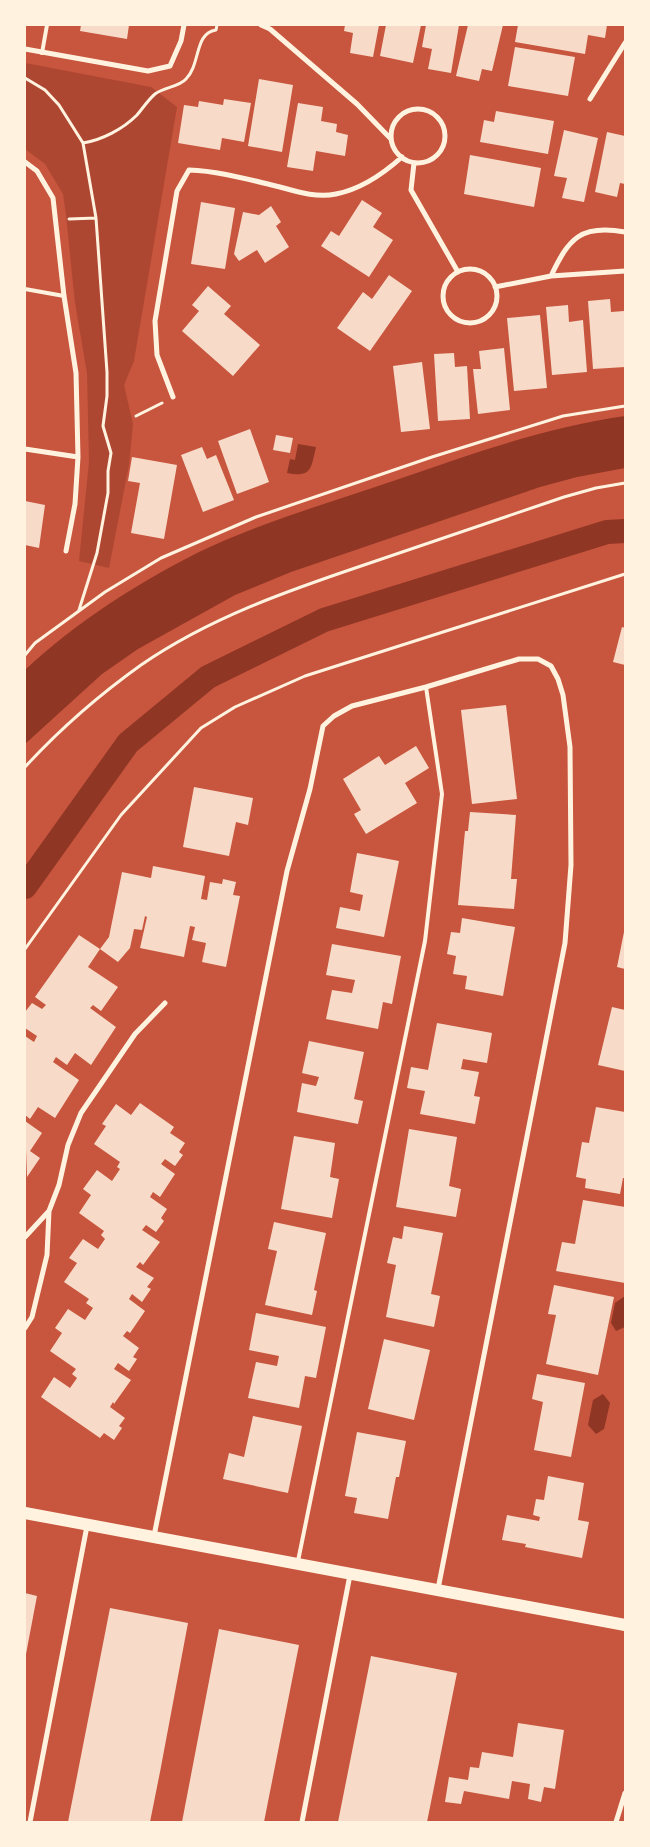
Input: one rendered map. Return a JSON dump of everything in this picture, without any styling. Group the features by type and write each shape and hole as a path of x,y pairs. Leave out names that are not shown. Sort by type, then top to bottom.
{"main road":[{"path":"25,1513 625,1625"}],"street":[{"path":"25,50 148,71 170,66 181,41 184,25"},
{"path":"261,25 270,29 316,66 391,139 395,149 402,157 414,162 428,161 435,157 444,143 444,127 435,116 417,109 402,114 393,127 391,139"},
{"path":"590,99 625,43"},
{"path":"173,397 157,355 155,321 177,190 190,170 214,171 314,196 336,194 370,182 384,173 402,157"},
{"path":"25,162 37,171 54,198 64,296 76,374 78,457 75,504 66,551"},
{"path":"414,162 411,190 458,272"},
{"path":"551,276 569,243 581,234 598,230 625,232"},
{"path":"465,269 480,270 492,280 495,287 496,303 487,316 472,322 456,319 446,307 444,291 451,277 465,269"},
{"path":"495,287 551,276 625,271"},
{"path":"25,449 78,457"},
{"path":"154,1537 285,881 310,789 323,726 334,716 352,706 426,687 518,659 538,659 551,666 563,695 570,747 572,865 565,943 438,1590"},
{"path":"25,1328 32,1317 47,1255 49,1211 59,1185 68,1145 82,1113 135,1034 165,1002"},
{"path":"25,1237 49,1211"},
{"path":"30,1822 87,1525"},
{"path":"302,1822 351,1573"},
{"path":"616,1822 625,1793"}],"lane":[{"path":"42,53 47,25"},
{"path":"25,289 64,296"},
{"path":"297,1564 425,941 442,794 426,687"}],"path":[{"path":"83,143 92,142 117,130 136,116 156,94 186,80 198,59 202,37 208,31 216,30 217,25"},
{"path":"25,78 44,90 59,105 83,143 96,218 107,372 107,396 103,426 111,453 108,471 108,493 97,553 78,610"},
{"path":"56,214 72,219 96,218"},
{"path":"136,416 173,397"},
{"path":"25,655 35,643 78,610 161,558 256,517 432,457 563,416 625,406"},
{"path":"25,767 50,740 104,693 164,651 227,617 286,592 564,497 625,483"},
{"path":"25,949 122,815 200,728 235,706 305,676 625,574"}],"shaded area":[{"path":"25,63 151,87 177,107 134,361 124,385 133,424 129,465 109,568 79,561 89,462 87,373 75,303 63,194 45,164 25,149"},
{"path":"625,416 625,468 577,477 540,487 291,572 235,595 138,649 102,674 25,744 25,670 85,620 129,591 174,565 221,542 271,522 455,460 539,434"},
{"path":"298,444 316,447 311,466 306,473 287,473 290,459 295,460"},
{"path":"625,1296 625,1327 616,1331 611,1323 615,1303"},
{"path":"603,1394 610,1403 604,1429 596,1434 588,1425 593,1400"}],"building":[{"path":"81,25 129,25 127,39 80,31"},
{"path":"345,25 379,25 373,57 350,53 353,33 344,31"},
{"path":"386,25 421,25 413,63 380,56"},
{"path":"426,25 459,25 451,73 428,69 432,49 422,47"},
{"path":"468,25 503,25 492,71 482,69 479,81 456,76"},
{"path":"518,25 607,25 605,38 588,35 585,54 515,42"},
{"path":"515,47 575,57 568,96 508,86"},
{"path":"259,79 293,85 282,152 248,146"},
{"path":"224,99 251,103 244,142 222,138 220,150 178,143 184,105 198,107 199,101 223,105"},
{"path":"298,103 323,107 321,121 337,124 336,132 348,135 345,156 316,151 313,171 287,167"},
{"path":"496,111 554,121 548,154 480,142 484,120 494,122"},
{"path":"564,130 598,138 584,202 562,198 567,178 554,176"},
{"path":"607,132 625,136 625,184 620,183 617,197 595,192"},
{"path":"470,155 541,168 534,207 464,194"},
{"path":"362,200 382,213 373,227 393,240 369,277 321,246 331,231 339,236"},
{"path":"201,202 235,208 225,269 191,264"},
{"path":"271,206 281,222 276,226 289,247 265,263 257,250 239,261 234,254 243,212 259,215"},
{"path":"389,275 412,291 370,351 337,328 363,292 372,299"},
{"path":"208,286 231,306 224,314 260,345 233,376 182,331 199,311 192,305"},
{"path":"610,299 611,312 624,311 625,367 593,369 588,301"},
{"path":"568,305 569,322 583,320 587,372 552,375 546,307"},
{"path":"540,315 547,388 514,391 507,318"},
{"path":"504,348 510,410 478,414 473,369 481,369 479,351"},
{"path":"454,353 455,367 467,366 470,419 438,421 434,354"},
{"path":"422,362 430,429 401,432 393,366"},
{"path":"250,429 269,482 237,494 218,441"},
{"path":"276,435 293,438 290,453 273,450"},
{"path":"202,447 207,459 216,455 234,500 203,512 181,455"},
{"path":"132,457 177,465 164,539 131,533 140,483 128,481"},
{"path":"25,501 45,505 39,548 25,545"},
{"path":"622,627 625,628 625,665 613,662"},
{"path":"506,705 517,799 472,804 461,710"},
{"path":"416,746 429,768 405,783 417,803 366,834 354,814 361,810 343,779 379,756 385,765"},
{"path":"194,787 253,798 248,825 236,822 229,856 183,847"},
{"path":"470,812 516,815 511,879 517,879 514,909 458,905 465,831 468,831"},
{"path":"357,853 399,861 384,937 336,928 340,907 360,911 363,895 350,892"},
{"path":"153,866 205,876 201,899 207,900 210,882 222,884 223,879 236,882 233,895 240,896 226,967 202,962 206,943 192,940 195,927 190,926 184,957 140,948 147,917 145,916 142,930 134,929 130,948 118,962 100,949 109,937 122,872 151,878"},
{"path":"462,918 515,927 503,996 465,989 467,976 453,974 456,956 447,954 451,932 460,933"},
{"path":"625,932 625,969 617,967"},
{"path":"79,935 100,949 88,967 118,987 101,1011 93,1005 90,1008 116,1027 91,1065 75,1053 67,1065 56,1057 53,1062 79,1080 55,1118 38,1107 30,1119 25,1115 25,1036 34,1042 37,1036 25,1028 25,1012 32,1003 42,1009 46,1005 35,997"},
{"path":"332,944 401,956 392,1004 383,1002 378,1029 326,1019 332,990 352,993 355,980 326,975"},
{"path":"612,1007 625,1010 625,1071 598,1065"},
{"path":"437,1023 492,1033 487,1063 463,1059 461,1069 479,1072 474,1096 480,1097 475,1124 420,1114 425,1091 407,1088 411,1067 428,1070"},
{"path":"309,1041 364,1052 354,1099 363,1101 358,1124 297,1112 302,1083 316,1086 319,1077 302,1073"},
{"path":"140,1103 174,1127 170,1133 185,1143 179,1152 183,1155 175,1166 165,1159 161,1164 175,1174 160,1197 153,1192 150,1197 167,1209 161,1218 164,1221 156,1232 146,1225 142,1230 160,1242 143,1265 140,1262 136,1267 154,1278 147,1287 151,1289 142,1302 132,1294 129,1299 145,1311 130,1333 127,1331 123,1336 139,1348 133,1357 137,1359 129,1371 118,1363 114,1369 131,1380 110,1407 125,1418 119,1426 122,1428 114,1440 104,1433 100,1438 41,1397 54,1377 70,1388 77,1378 72,1374 76,1369 50,1351 62,1333 55,1328 68,1309 85,1320 93,1308 86,1303 89,1299 64,1282 77,1263 69,1258 83,1239 98,1249 105,1239 101,1235 104,1231 79,1213 91,1195 83,1189 97,1170 112,1181 120,1169 117,1167 120,1162 94,1144 106,1126 102,1124 116,1104 131,1115"},
{"path":"596,1107 625,1112 625,1178 623,1178 620,1194 585,1188 586,1179 576,1177 582,1142 589,1143"},
{"path":"25,1121 42,1133 30,1151 40,1158 27,1177"},
{"path":"409,1129 457,1137 449,1186 461,1189 456,1217 396,1207"},
{"path":"294,1136 335,1143 330,1177 339,1179 332,1218 281,1209"},
{"path":"583,1200 625,1207 625,1283 556,1271 562,1242 575,1244"},
{"path":"274,1222 326,1233 314,1290 317,1291 312,1315 265,1305 277,1251 268,1249"},
{"path":"404,1226 443,1233 431,1294 440,1296 434,1327 386,1317 396,1265 387,1263 393,1237 402,1239"},
{"path":"554,1285 614,1297 598,1375 546,1364 556,1315 548,1314"},
{"path":"256,1313 326,1327 316,1378 305,1376 299,1408 248,1398 256,1362 277,1366 279,1356 249,1350"},
{"path":"384,1339 430,1350 414,1420 368,1409"},
{"path":"537,1374 585,1383 571,1457 534,1450 543,1402 532,1399"},
{"path":"253,1416 302,1426 288,1493 223,1479 229,1453 244,1457"},
{"path":"357,1432 406,1441 399,1477 396,1477 388,1519 354,1513 357,1498 345,1496"},
{"path":"548,1476 584,1483 578,1520 589,1522 582,1558 525,1547 526,1544 502,1540 507,1515 539,1521 540,1517 533,1515 536,1499 544,1500"},
{"path":"25,1593 37,1596 26,1654 25,1654"},
{"path":"110,1608 188,1623 160,1772 150,1822 68,1822"},
{"path":"219,1629 299,1645 264,1822 182,1822"},
{"path":"371,1656 457,1673 427,1822 338,1822"},
{"path":"518,1723 564,1730 555,1789 544,1787 541,1802 528,1799 530,1784 512,1781 509,1799 464,1791 461,1804 445,1802 449,1777 468,1780 470,1767 479,1768 482,1752 513,1757"}],"waterway":[{"path":"25,887 128,743 208,677 324,620 607,532 625,531"}]}
